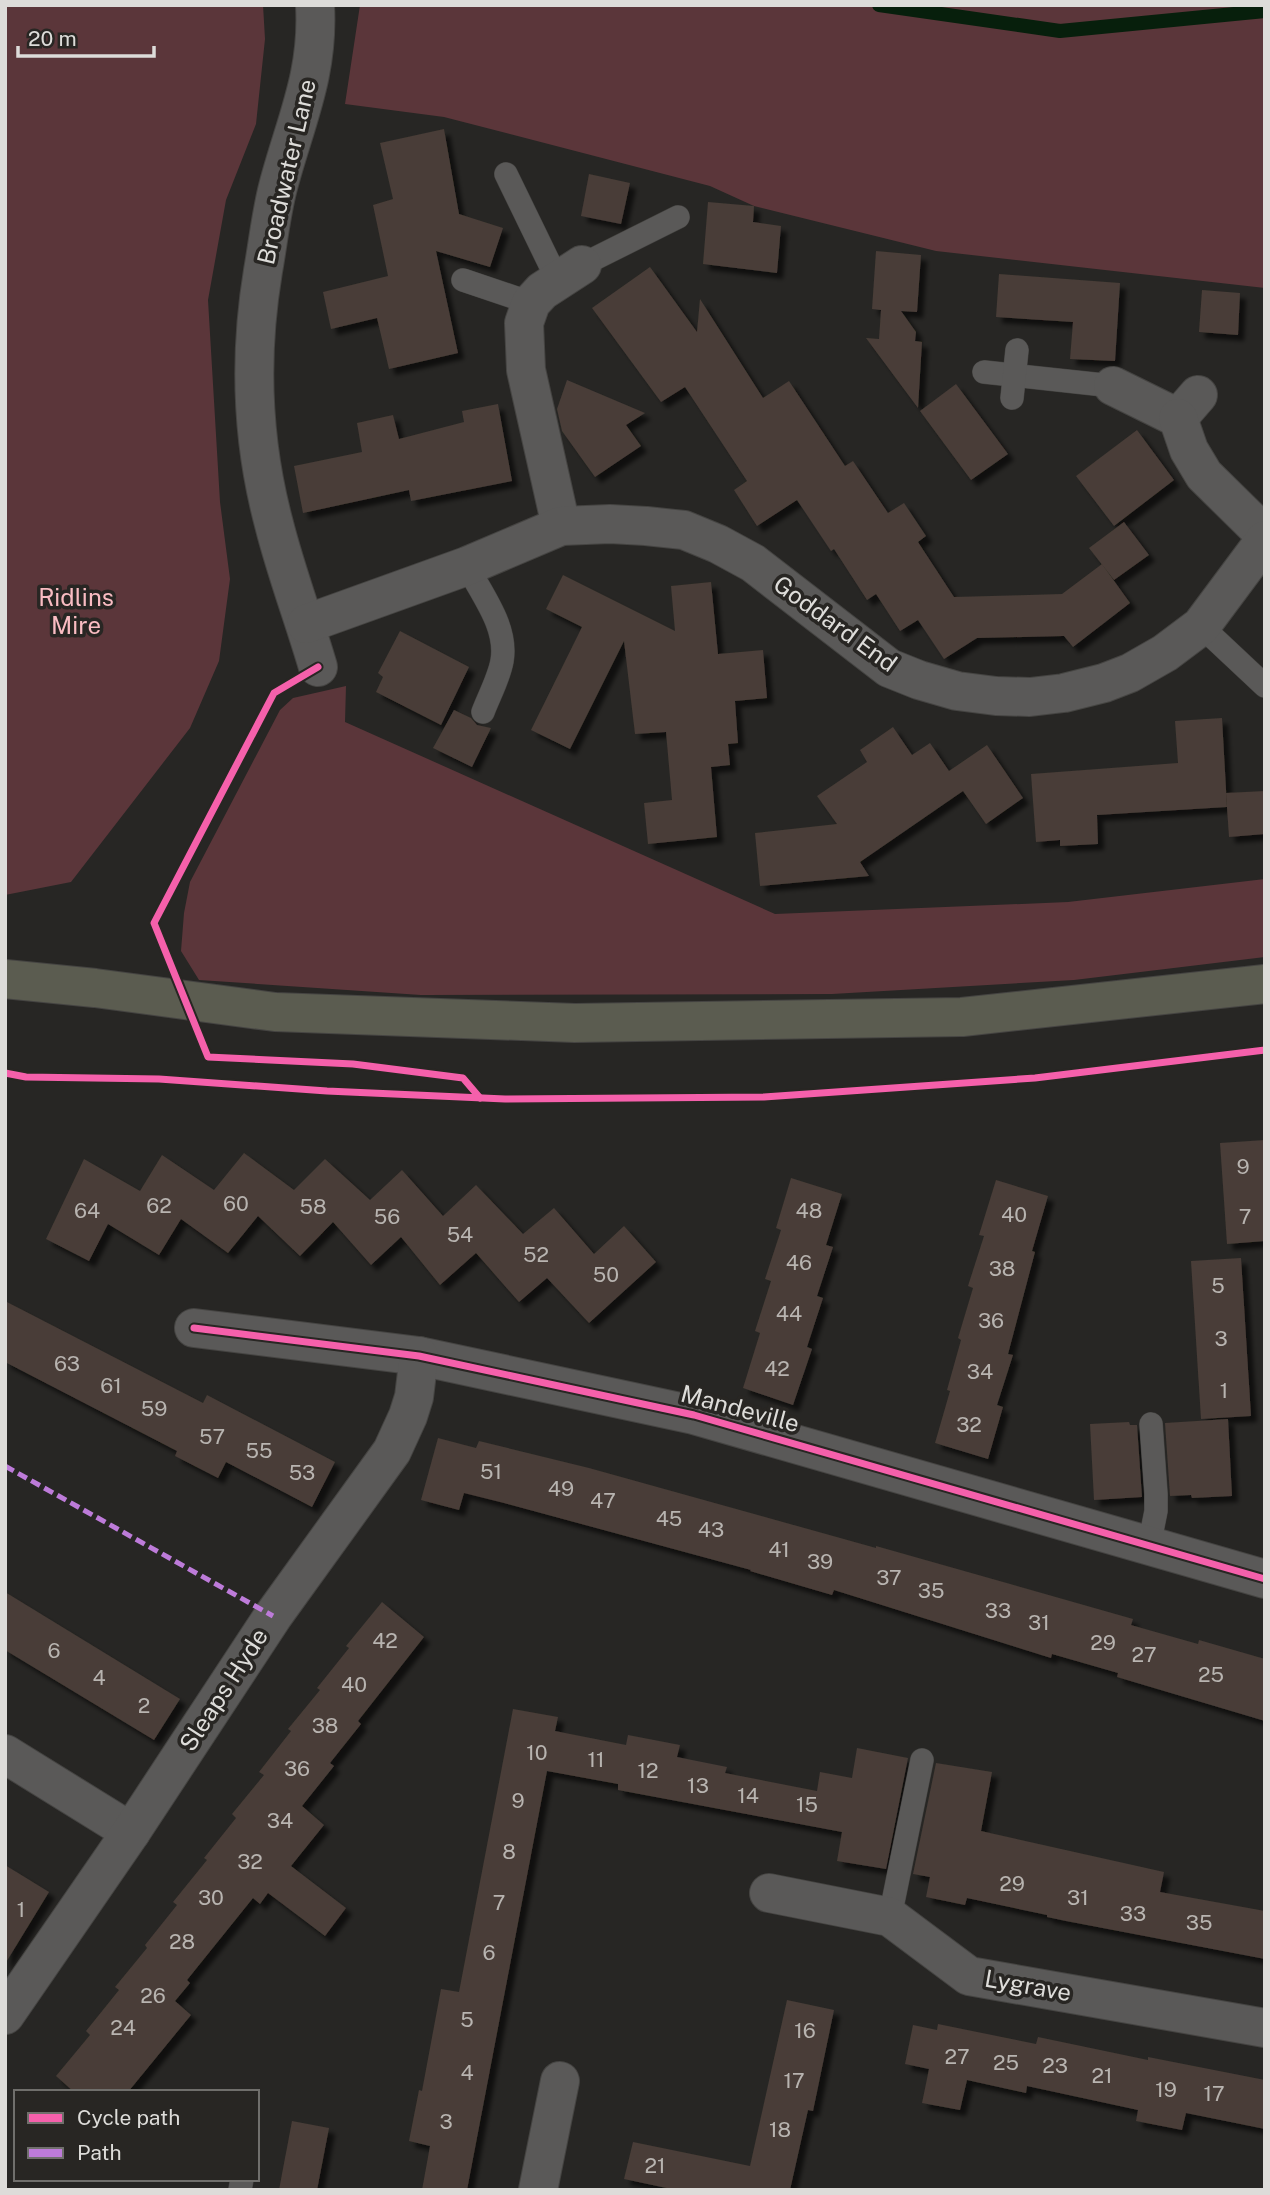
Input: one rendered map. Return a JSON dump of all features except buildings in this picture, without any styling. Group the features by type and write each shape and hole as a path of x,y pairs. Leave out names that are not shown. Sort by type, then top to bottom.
{"highway":[{"path":"5,979 275,1012 575,1023 961,1017 1265,984"}],"street":[{"name":"Broadwater Lane","path":"315,5 314,57 302,112 278,187 262,274 255,362 261,464 274,525 317,667"},
{"path":"557,283 524,323 526,370 561,526"},
{"name":"Goddard End","path":"306,624 467,566 561,526 610,524 684,530 718,544 753,563 889,668 919,680 957,691 1030,697 1064,693 1104,683 1130,673 1165,653 1201,626 1265,537 1204,475 1189,450 1188,406 1113,386"},
{"name":"Mandeville","path":"194,1328 419,1356 694,1415 1149,1546 1264,1576"},
{"name":"Sleaps Hyde","path":"5,2015 131,1832 273,1616 392,1451 411,1407 419,1356"},
{"path":"5,1754 131,1832"},
{"name":"Lygrave","path":"769,1893 890,1917 969,1976 1265,2028"},
{"path":"538,2190 560,2081"}],"lane":[{"path":"506,174 557,283"},
{"path":"463,280 557,283 678,217"},
{"path":"1014,386 1017,350"},
{"path":"984,372 1014,386 1113,386"},
{"path":"467,566 499,627 503,643 502,661 482,712"},
{"path":"1201,626 1265,686"},
{"path":"1149,1546 1156,1511 1151,1424"},
{"path":"890,1917 922,1760"}],"green space":[{"name":"Ridlins Mire","path":"5,5 263,5 265,39 256,124 226,200 208,300 220,502 230,579 219,661 190,728 71,882 5,895"},
{"path":"360,5 1265,5 1265,288 936,251 754,206 710,186 444,117 345,104"},
{"path":"346,686 345,722 775,914 1068,902 1265,879 1265,957 1074,980 832,994 421,995 199,980 181,951 190,882 280,710 293,698"}],"waterway":[{"path":"879,5 1060,31 1265,11"}],"marked path":[{"path":"5,1466 273,1616"}],"cycle path":[{"path":"318,667 274,693 154,923 208,1057 353,1064 463,1078 480,1098"},
{"path":"5,1073 26,1077 159,1079 327,1091 505,1099 764,1097 1035,1078 1265,1050"},
{"path":"194,1328 419,1356 694,1415 1265,1579"}]}
